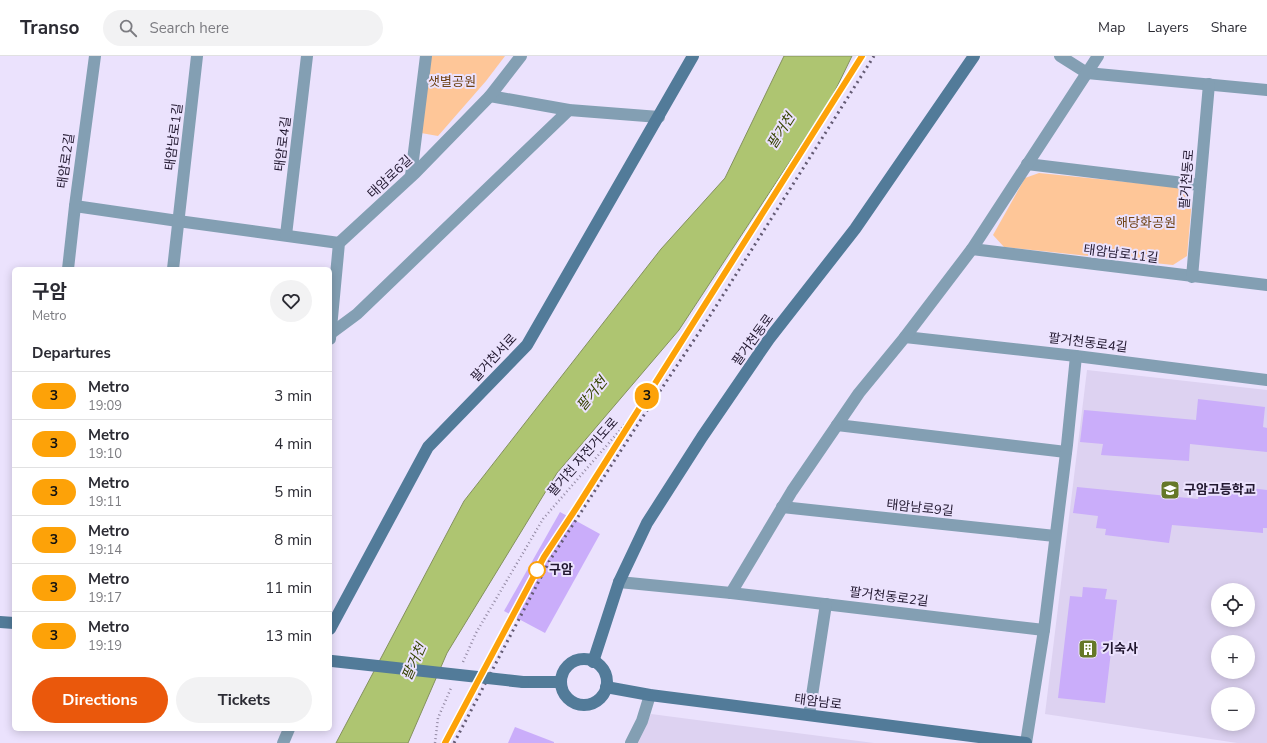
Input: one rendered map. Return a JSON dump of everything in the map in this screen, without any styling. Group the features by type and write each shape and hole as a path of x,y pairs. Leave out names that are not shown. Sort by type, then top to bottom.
{"main road":[{"name":"팔거천서로","path":"332,625 428,447 527,345 693,56"},
{"name":"팔거천동로","path":"593,662 619,582 647,523 769,339 856,229 974,56"},
{"path":"0,622 12,623"},
{"path":"588,660 593,662 601,667 605,673 607,680 604,694 593,703 586,705 578,704 566,696 562,689 561,682 563,674 567,667 573,662 588,660"},
{"path":"332,661 523,682 561,682"},
{"name":"태암남로","path":"606,687 1026,743"}],"street":[{"name":"태암로2길","path":"68,267 95,56"},
{"name":"태암남로1길","path":"173,267 197,56"},
{"name":"태암로4길","path":"286,236 307,56"},
{"path":"411,176 426,56"},
{"name":"태암로6길","path":"339,242 411,176 490,96 521,56"},
{"path":"1060,56 1087,73 1267,90"},
{"path":"731,593 782,507 806,470 859,393 905,337 972,249 1098,56"},
{"name":"팔거천동로","path":"1192,276 1209,84"},
{"path":"490,96 569,110 659,117"},
{"path":"332,333 357,314 569,110"},
{"path":"1027,164 1200,185"},
{"path":"75,206 286,236 339,242 332,314"},
{"name":"태암남로11길","path":"972,249 1267,285"},
{"name":"팔거천동로4길","path":"905,337 1076,356 1267,380"},
{"path":"1026,743 1044,630 1066,452 1076,356"},
{"path":"837,425 1066,452"},
{"name":"태암남로9길","path":"782,507 1055,536"},
{"name":"팔거천동로2길","path":"619,582 731,593 1044,630"},
{"path":"809,715 826,604"},
{"path":"631,743 642,721 650,694"},
{"path":"283,743 288,731"}],"path":[{"name":"팔거천 자전거도로","path":"460,668 476,632 543,519 634,414 704,308 864,56"},
{"path":"435,743 438,718 454,682"}],"shaded area":[{"name":"구암고등학교","path":"1087,370 1267,390 1267,743 1237,743 1045,714"},
{"path":"651,714 874,743 637,743"}],"green space":[{"name":"샛별공원","path":"431,56 505,56 486,81 438,136 421,133"},
{"name":"해당화공원","path":"1039,173 1177,187 1192,200 1187,256 1173,265 1004,247 993,235 1025,178"}],"water":[{"name":"팔거천","path":"784,56 852,56 831,99 679,330 557,473 447,653 408,743 336,743 464,501 661,249 725,178"}],"building":[{"path":"1198,399 1265,407 1263,427 1267,428 1267,452 1190,444 1189,461 1101,455 1103,444 1080,442 1084,410 1196,420"},
{"name":"구암고등학교","path":"1200,482 1267,490 1267,528 1263,528 1263,533 1172,525 1169,543 1105,535 1106,529 1096,528 1098,516 1073,513 1077,487 1198,499"},
{"path":"560,512 600,534 545,633 504,611"},
{"name":"기숙사","path":"1083,587 1107,589 1105,599 1117,600 1105,703 1058,698 1070,596 1082,597"},
{"path":"515,727 554,742 554,743 508,743"}],"railway":[{"path":"445,743 544,557 862,56"},
{"path":"454,743 550,560 706,322 874,56"}],"metro line":[{"name":"3","path":"445,743 544,557 862,56"}],"place":[{"name":"구암고등학교","path":"1170,490"},
{"name":"구암","path":"537,570"},
{"name":"기숙사","path":"1088,649"}]}
